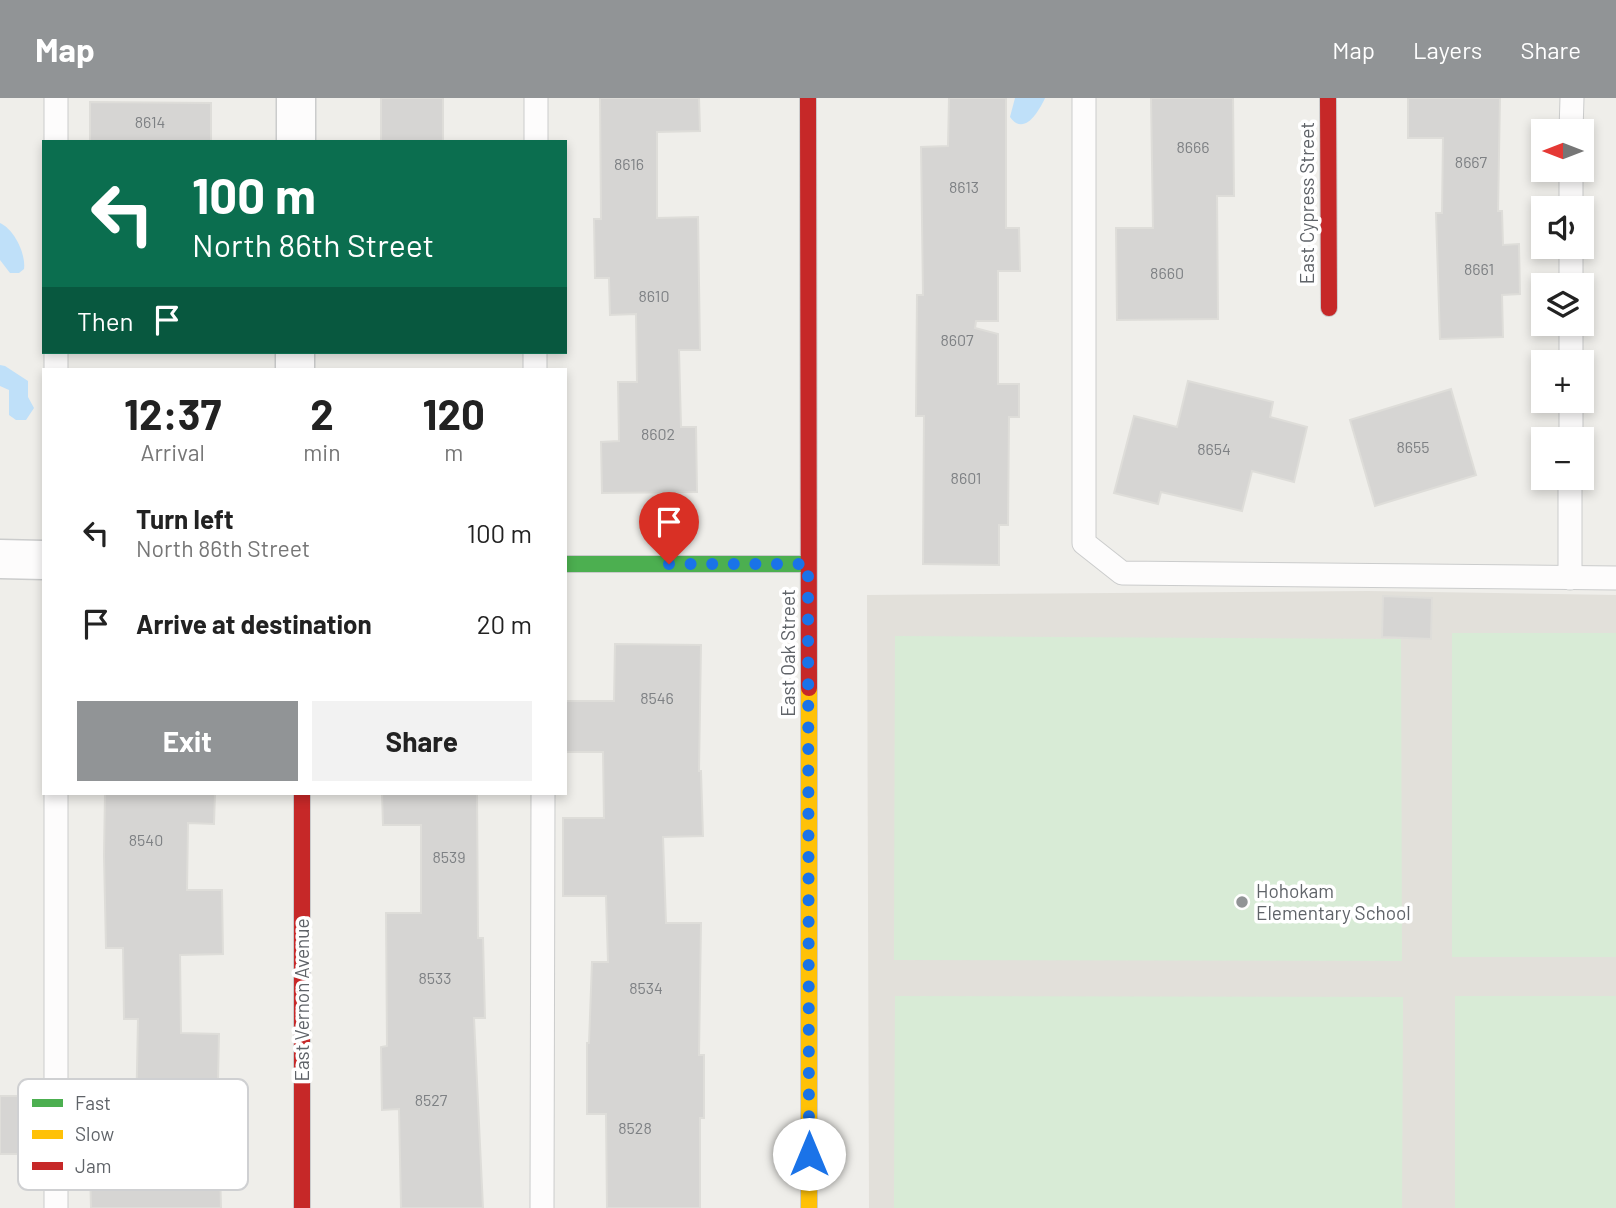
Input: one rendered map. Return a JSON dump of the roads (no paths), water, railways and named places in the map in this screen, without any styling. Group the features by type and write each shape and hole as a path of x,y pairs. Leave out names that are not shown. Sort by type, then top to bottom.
{"street":[{"path":"296,98 296,140"},
{"name":"East Oak Street","path":"808,98 809,1208"},
{"name":"East Cypress Street","path":"1328,98 1329,308"},
{"path":"0,559 42,559"},
{"path":"567,564 808,564"},
{"name":"East Vernon Avenue","path":"302,795 302,1208"}],"lane":[{"path":"56,98 56,140"},
{"path":"536,98 536,140"},
{"path":"1084,98 1084,543 1122,573 1616,578"},
{"path":"1572,98 1572,119"},
{"path":"1570,490 1570,578"},
{"path":"56,795 56,1079"},
{"path":"542,1208 543,795"},
{"path":"56,1190 56,1208"}],"water":[{"path":"1015,98 1045,98 1030,120 1021,124 1010,117"},
{"path":"0,223 10,231 21,249 24,269 19,273 10,273 0,260"},
{"path":"0,365 28,381 28,397 34,408 26,420 16,420 9,415 9,390 0,386"}],"place":[{"name":"Hohokam Elementary School","path":"1242,902"}]}
